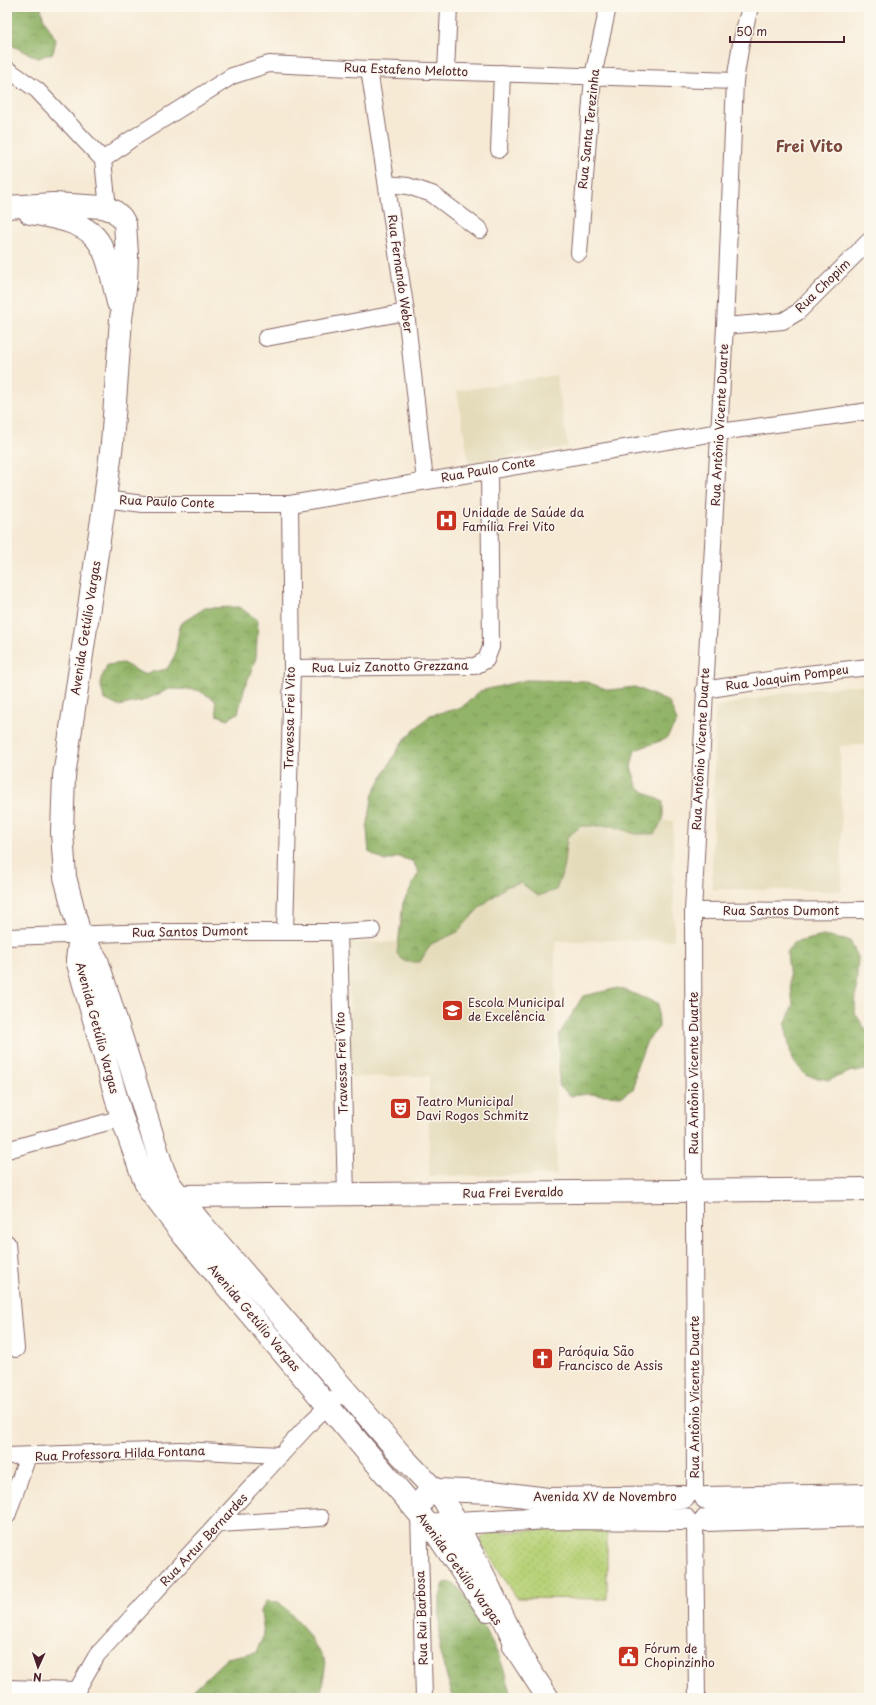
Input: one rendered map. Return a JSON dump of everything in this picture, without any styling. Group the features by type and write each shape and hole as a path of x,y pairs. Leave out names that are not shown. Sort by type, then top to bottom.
{"main road":[{"path":"7,207 53,204 103,207"},
{"path":"94,236 91,218 103,207"},
{"name":"Avenida Getúlio Vargas","path":"103,207 114,211 121,217 126,232 126,281 121,320 112,443 106,499 64,776 62,832 65,877 80,935 97,960 169,1183 402,1456 437,1490 457,1522 522,1657"},
{"path":"7,210 51,217 79,225 94,236 114,241 126,232"},
{"name":"Avenida Getúlio Vargas","path":"94,236 108,258 121,320"},
{"name":"Avenida Getúlio Vargas","path":"80,935 77,960 122,1118 149,1190 328,1406 423,1526 522,1657 548,1698"},
{"name":"Rua Frei Everaldo","path":"160,1205 169,1199 180,1196 869,1189"},
{"path":"423,1526 420,1506 425,1496 437,1490"},
{"name":"Avenida XV de Novembro","path":"437,1490 493,1492 548,1498 869,1495"},
{"path":"492,1523 486,1518 483,1508 487,1497 493,1492"},
{"path":"695,1496 711,1509 695,1521 679,1508 695,1496"},
{"name":"Avenida XV de Novembro","path":"423,1526 457,1522 492,1523 549,1518 695,1521 869,1515"}],"street":[{"path":"446,71 449,7"},
{"name":"Rua Santa Terezinha","path":"579,253 593,76 608,7"},
{"name":"Rua Antônio Vicente Duarte","path":"695,1496 693,911 704,690 720,432 735,81 741,43 750,7"},
{"name":"Rua Estafeno Melotto","path":"103,160 130,140 232,76 269,64 369,69 735,81"},
{"path":"7,69 36,90 103,160 107,199 103,207"},
{"name":"Rua Fernando Weber","path":"369,69 406,312 425,481"},
{"path":"499,150 502,73"},
{"path":"387,184 408,186 432,194 480,230"},
{"name":"Rua Chopim","path":"725,326 783,321 798,312 869,241"},
{"path":"266,338 406,312"},
{"name":"Rua Paulo Conte","path":"106,499 143,504 290,504 720,432 869,411"},
{"name":"Rua Luiz Zanotto Grezzana","path":"292,668 475,666 486,660 491,647 489,470"},
{"name":"Travessa Frei Vito","path":"285,932 292,668 290,504"},
{"name":"Rua Joaquim Pompeu","path":"704,690 807,674 869,667"},
{"name":"Rua Santos Dumont","path":"693,911 869,910"},
{"name":"Rua Santos Dumont","path":"7,937 339,932 372,930"},
{"name":"Travessa Frei Vito","path":"339,932 346,1195"},
{"path":"7,1150 122,1118"},
{"path":"7,1243 16,1349"},
{"name":"Rua Artur Bernardes","path":"77,1694 97,1655 219,1524 281,1454 345,1390"},
{"name":"Rua Professora Hilda Fontana","path":"7,1456 181,1450 281,1454"},
{"path":"7,1516 28,1456"},
{"path":"219,1524 321,1518"},
{"path":"695,1521 697,1698"},
{"name":"Rua Rui Barbosa","path":"423,1526 424,1698"},
{"path":"7,1688 77,1694"}],"shaded area":[{"path":"556,375 568,447 469,463 457,391"},
{"path":"869,684 869,744 840,746 842,891 712,889 715,707 788,692"},
{"name":"Escola Municipal de Excelência","path":"558,821 673,821 674,940 555,941 557,1175 429,1176 429,1076 350,1077 349,943 403,942"}],"green space":[{"path":"7,7 41,7 43,17 56,40 53,53 38,58 9,44 7,41"},
{"path":"239,607 258,620 256,658 244,690 238,713 228,719 217,715 215,700 198,690 170,689 142,701 118,706 104,699 100,682 107,665 123,663 143,674 167,669 175,655 180,624 205,608"},
{"path":"526,680 584,681 609,690 635,687 669,702 677,721 666,739 635,750 631,767 638,788 663,802 663,820 654,834 635,834 613,826 581,826 567,837 563,871 556,890 538,896 521,883 507,886 480,907 458,932 431,944 420,962 405,962 397,954 403,903 419,872 412,861 399,857 385,861 369,852 367,829 373,793 402,742 430,715 461,708 480,691"},
{"path":"823,936 850,941 858,957 855,1013 866,1030 869,1030 869,1070 852,1071 829,1080 807,1076 792,1060 785,1025 793,1005 787,953 793,943"},
{"path":"618,988 658,1003 659,1027 647,1041 636,1069 634,1088 622,1096 588,1094 571,1096 559,1086 559,1035 583,996"},
{"path":"553,1529 607,1529 607,1599 517,1598 481,1543 481,1537 490,1533"},
{"path":"452,1582 468,1598 500,1658 513,1698 453,1697 439,1650 440,1597 444,1583"},
{"path":"266,1601 279,1602 303,1627 326,1662 321,1693 316,1698 185,1698 227,1658 256,1652 264,1635 261,1611"}],"place":[{"name":"Unidade de Saúde da Família Frei Vito","path":"446,520"},
{"name":"Escola Municipal de Excelência","path":"453,1010"},
{"name":"Teatro Municipal Davi Rogos Schmitz","path":"400,1109"},
{"name":"Paróquia São Francisco de Assis","path":"543,1359"},
{"name":"Fórum de Chopinzinho","path":"628,1656"}],"district":[{"name":"Frei Vito","path":"809,146"}]}
